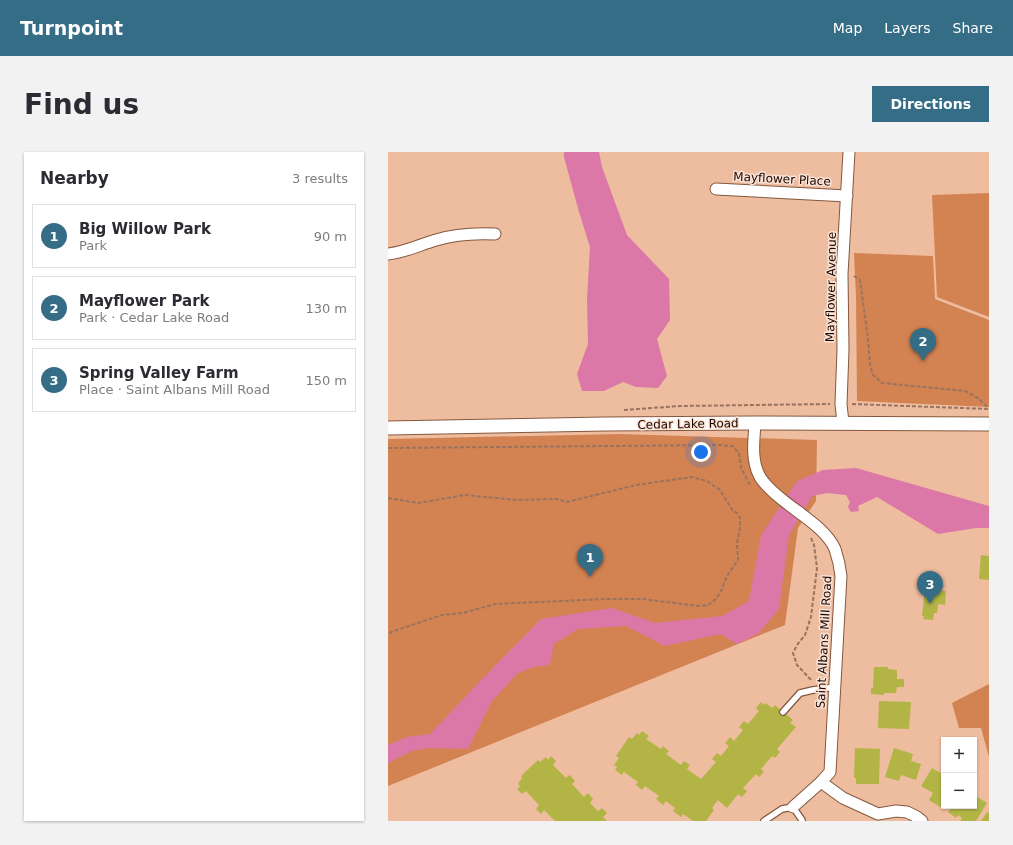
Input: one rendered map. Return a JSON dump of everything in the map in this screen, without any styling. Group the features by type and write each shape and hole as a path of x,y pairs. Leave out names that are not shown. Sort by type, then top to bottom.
{"street":[{"name":"Mayflower Avenue","path":"842,423 842,274 849,152"},
{"name":"Mayflower Place","path":"716,189 847,196"},
{"path":"388,254 401,252 435,240 456,235 478,233 495,234"},
{"name":"Cedar Lake Road","path":"388,428 754,423 989,424"},
{"name":"Saint Albans Mill Road","path":"754,423 755,463 759,475 777,496 826,536 834,548 839,563 841,576 830,772 793,807"},
{"path":"821,782 843,798 879,817 896,811 907,812 922,821"}],"lane":[{"path":"783,712 800,693 835,687"},
{"path":"793,807 802,821"},
{"name":"Saint Albans Mill Road","path":"764,821 782,809 793,807"}],"path":[{"path":"842,274 854,276 860,280 870,364 873,375 882,382 965,391 978,398 989,409"},
{"path":"621,410 680,406 841,404 989,409"},
{"path":"388,448 732,446 739,453 741,468 749,483 755,488"},
{"path":"388,498 418,503 465,495 517,500 556,499 567,502 636,485 692,477 707,481 720,490 733,511 737,513 740,518 740,528 738,560 716,599 708,605 699,606 642,599 605,599 495,604 463,613 442,614 391,632 388,635"},
{"path":"810,537 814,545 817,568 810,617 805,635 793,653 797,666 820,689"}],"shaded area":[{"path":"564,152 599,152 602,167 627,235 669,279 670,320 657,339 667,376 658,388 636,387 623,382 604,391 582,391 577,374 588,344 587,299 590,247 579,212 564,157"},
{"path":"989,193 989,317 937,297 932,195"},
{"path":"854,253 933,256 935,299 989,320 989,407 857,401"},
{"path":"620,434 817,440 816,501 798,528 785,625 388,786 388,439"},
{"path":"856,468 989,506 989,528 976,528 938,534 877,497 858,506 859,511 851,512 848,507 850,502 846,495 827,493 812,496 789,535 779,609 758,634 737,644 720,634 665,646 626,626 578,629 554,644 550,665 534,667 518,673 492,701 468,749 429,748 412,751 388,763 388,745 407,737 430,734 541,619 612,608 655,623 722,616 749,601 761,535 797,481 823,470"},
{"path":"989,684 989,757 981,728 959,728 952,703"}],"building":[{"path":"981,555 989,556 989,580 979,579"},
{"path":"925,589 946,591 945,605 938,604 937,613 934,613 933,620 923,619 924,616 922,616"},
{"path":"874,667 888,667 888,669 897,670 897,679 904,679 904,687 897,687 896,693 884,693 884,695 871,694 871,688 873,688"},
{"path":"879,701 911,702 909,729 878,728"},
{"path":"761,702 764,705 766,703 772,708 775,705 793,720 790,723 796,727 777,749 780,752 775,758 772,756 761,769 764,772 759,777 756,774 743,788 747,791 742,797 738,794 727,808 718,800 712,808 714,810 706,821 693,821 683,814 681,817 673,811 675,808 666,801 663,805 656,799 659,796 645,786 642,790 636,785 638,782 624,772 622,775 615,770 617,767 614,765 619,758 616,756 629,737 632,739 637,733 639,735 642,731 649,736 646,739 661,749 663,746 669,751 666,754 681,765 684,761 690,765 687,769 701,779 716,762 712,759 717,753 721,756 729,746 725,743 730,737 734,741 743,730 739,727 744,721 748,724 759,711 756,708"},
{"path":"855,748 880,749 879,784 856,784 856,778 854,778"},
{"path":"894,748 913,754 911,761 921,764 916,780 901,775 899,781 885,777"},
{"path":"551,756 556,761 553,765 566,778 570,775 575,781 572,784 584,797 588,793 593,799 590,803 598,811 602,808 607,813 603,817 607,821 555,821 544,810 541,814 536,809 539,805 526,791 522,794 517,789 520,786 518,784 522,778 521,776 538,760 540,762 546,757 548,760"},
{"path":"932,768 941,773 941,807 929,800 933,793 921,786"},
{"path":"977,797 987,803 976,821 960,821 962,818 958,815 956,818 948,812 950,809 977,809"},
{"path":"987,812 989,813 989,821 981,821"}],"place":[{"name":"Mayflower Park","path":"923,361"},
{"name":"Big Willow Park","path":"590,577"},
{"name":"Spring Valley Farm","path":"930,604"}]}
